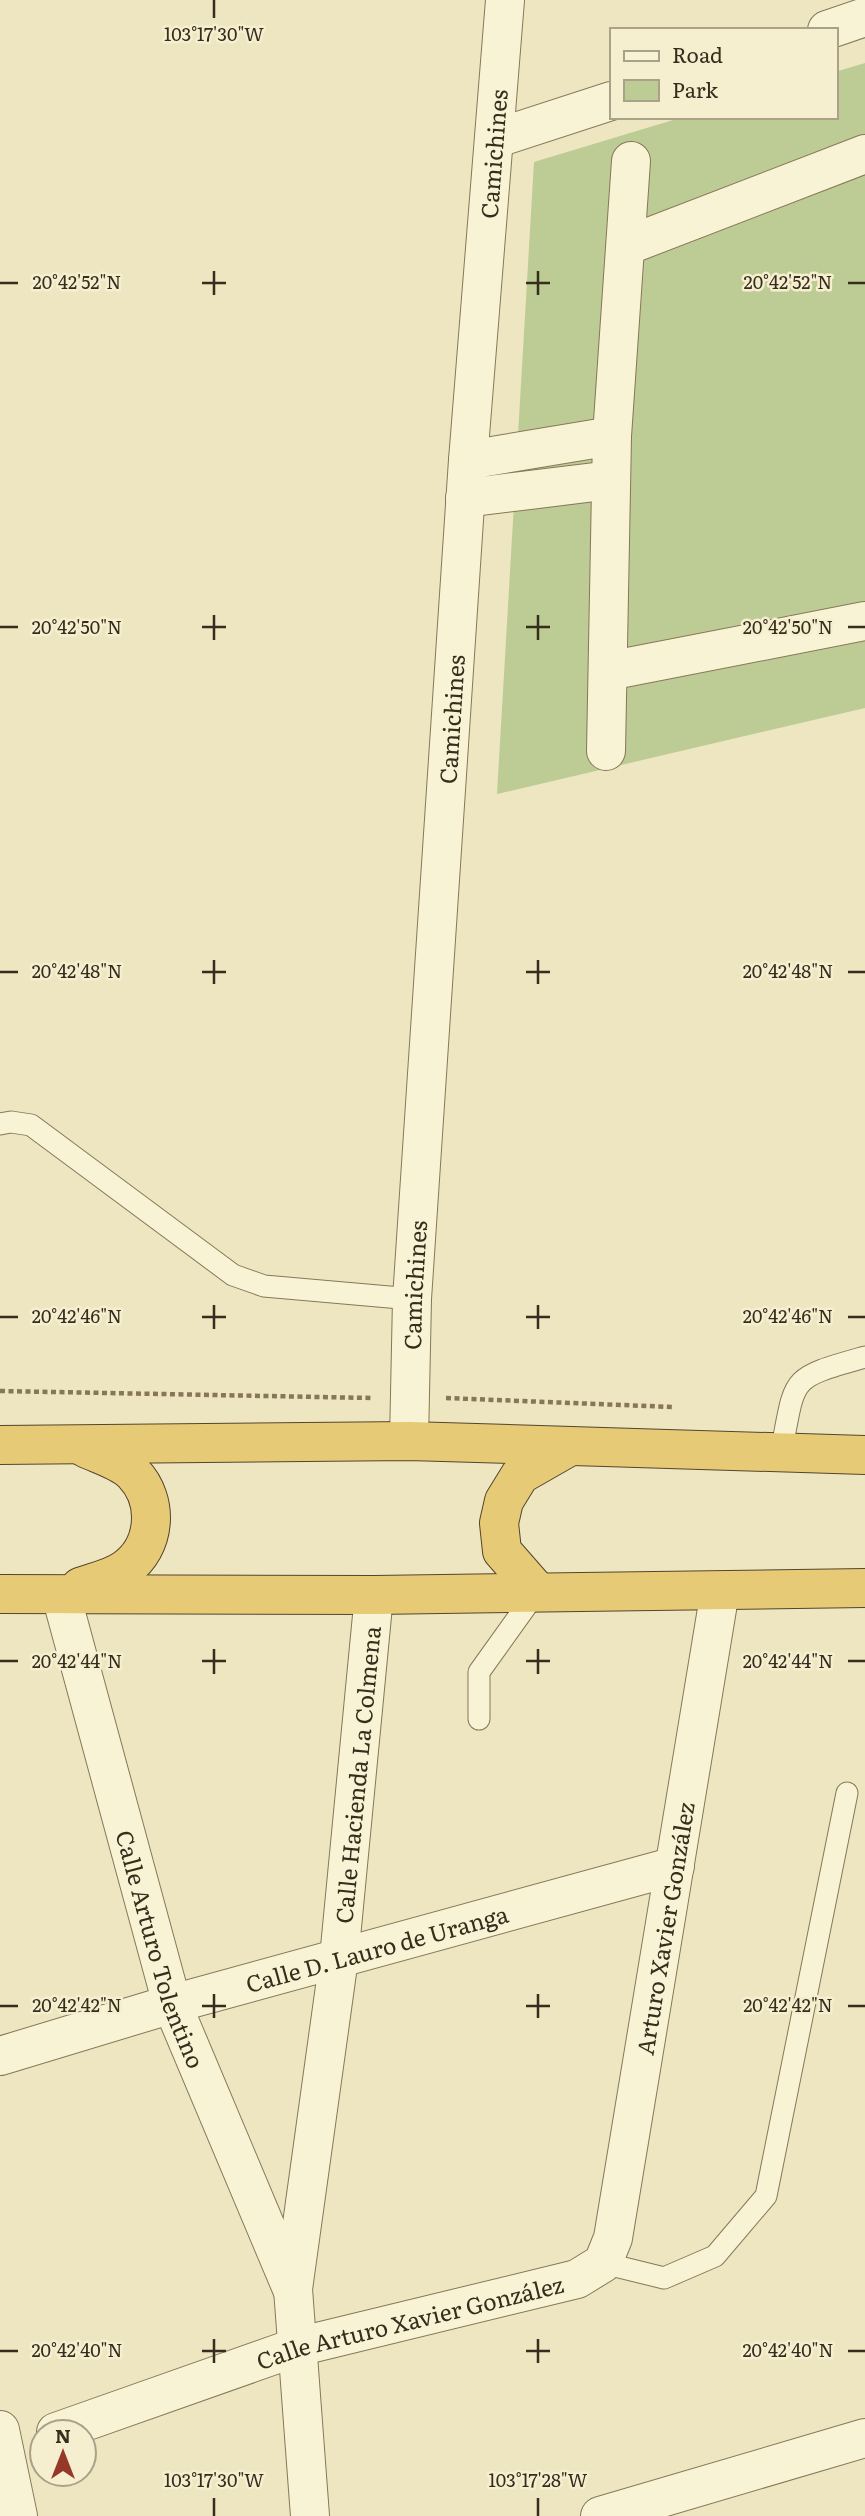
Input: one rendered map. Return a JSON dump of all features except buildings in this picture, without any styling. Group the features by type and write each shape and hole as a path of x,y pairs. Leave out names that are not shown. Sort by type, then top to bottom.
{"highway":[{"path":"0,1445 409,1441 865,1455"},
{"path":"61,1595 124,1570 143,1550 150,1530 152,1508 133,1474 118,1463 77,1445"},
{"path":"537,1591 502,1551 499,1523 504,1501 520,1475 569,1447"},
{"path":"0,1594 374,1595 865,1588"}],"street":[{"name":"Camichines","path":"409,1441 412,1299 465,498 505,0"},
{"path":"833,28 865,17"},
{"path":"494,139 610,100"},
{"path":"626,246 865,155"},
{"path":"606,751 612,436 631,161"},
{"path":"468,460 612,436"},
{"path":"465,498 611,480"},
{"path":"608,671 865,621"},
{"name":"Arturo Xavier González","path":"603,2263 613,2238 720,1591"},
{"name":"Calle Arturo Tolentino","path":"61,1595 172,2004 293,2290"},
{"name":"Calle Hacienda La Colmena","path":"293,2290 339,1958 374,1595"},
{"name":"Calle D. Lauro de Uranga","path":"0,2056 172,2004 676,1866"},
{"name":"Calle Arturo Xavier González","path":"96,2418 297,2347 577,2279 603,2263"},
{"path":"293,2290 310,2516"},
{"path":"600,2516 676,2505 865,2438"},
{"path":"18,2516 2,2443 28,2439"}],"lane":[{"path":"0,1124 10,1122 31,1125 233,1275 264,1286 412,1299"},
{"path":"780,1453 798,1383 808,1373 865,1357"},
{"path":"479,1719 479,1672 537,1591"},
{"path":"603,2263 664,2278 715,2256 766,2196 847,1793"}],"path":[{"path":"0,1391 377,1399"},
{"path":"437,1398 681,1408"}],"green space":[{"path":"865,63 865,708 497,794 534,162 676,119 837,119 837,71"}]}
